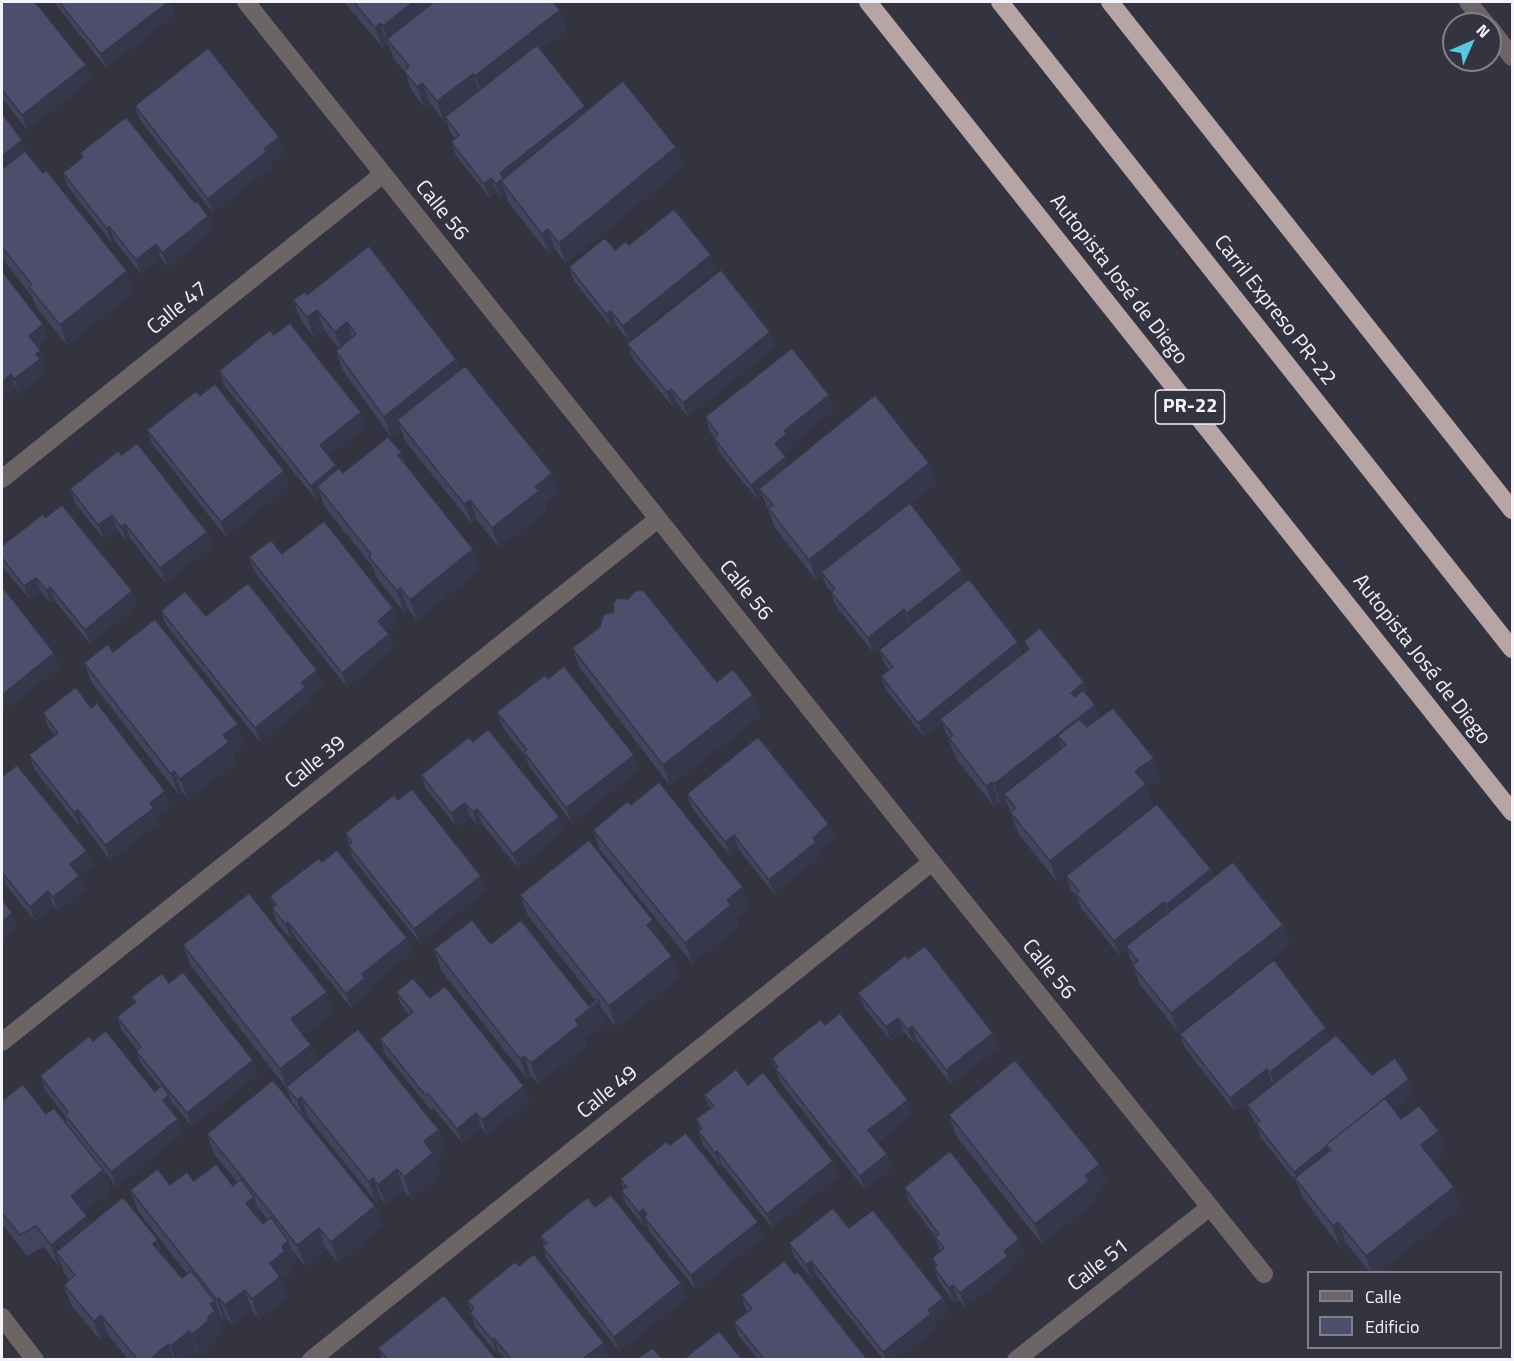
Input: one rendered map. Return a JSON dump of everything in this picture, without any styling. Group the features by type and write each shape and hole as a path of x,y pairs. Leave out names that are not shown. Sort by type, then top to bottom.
{"highway":[{"name":"Autopista José de Diego","path":"868,2 1512,812"},
{"name":"Carril Expreso PR-22","path":"1000,2 1512,648"},
{"path":"1110,2 1512,510"}],"street":[{"name":"Calle 56","path":"246,2 1264,1274"},
{"path":"1502,44 1512,57"},
{"name":"Calle 47","path":"2,479 383,174"},
{"name":"Calle 39","path":"2,1042 658,519"},
{"name":"Calle 49","path":"311,1359 932,862"},
{"name":"Calle 51","path":"1016,1359 1210,1208"},
{"path":"2,1317 35,1359"}],"building":[{"path":"2,2 35,2 86,65 22,115 2,90"},
{"path":"59,2 168,2 101,54"},
{"path":"354,2 413,2 383,26 380,23 375,28"},
{"path":"434,2 553,2 560,10 475,76 473,74 437,101 422,83 417,87 404,71 409,66 387,39"},
{"path":"537,45 585,106 500,173 504,178 496,184 491,178 484,184 451,142 459,135 445,117"},
{"path":"208,48 279,137 264,149 267,151 208,199 135,106"},
{"path":"623,81 676,147 559,243 548,229 542,234 501,181"},
{"path":"2,113 22,140 2,156"},
{"path":"126,117 208,216 162,253 156,244 136,260 109,226 107,229 63,173 83,157 80,153"},
{"path":"25,151 43,173 46,170 127,271 60,325 29,287 32,285 2,247 2,169"},
{"path":"674,209 711,255 623,326 611,311 606,314 569,267 605,238 615,250 626,241 629,245"},
{"path":"369,246 456,359 384,417 336,351 356,334 347,322 335,332 317,310 307,317 293,300 305,292 307,295"},
{"path":"721,270 770,332 683,403 671,389 667,392 627,344"},
{"path":"2,271 43,324 29,336 41,351 36,354 40,359 14,379 11,374 2,382"},
{"path":"290,323 361,412 320,445 336,465 311,486 219,371 270,330 274,335"},
{"path":"792,348 829,395 784,431 787,434 775,443 786,457 751,485 714,438 718,434 705,417"},
{"path":"465,366 552,473 535,487 539,491 492,528 470,500 464,504 397,420"},
{"path":"215,384 284,471 221,522 147,430 196,391 200,396"},
{"path":"875,395 929,463 809,560 768,508 773,505 759,489"},
{"path":"388,437 402,453 398,455 473,549 410,600 400,588 397,591 369,557 371,554 317,486 339,468 343,473"},
{"path":"137,443 207,532 160,568 125,524 121,527 112,515 98,525 70,489 118,451 122,455"},
{"path":"910,503 962,570 907,613 904,609 868,638 831,592 835,589 821,572"},
{"path":"62,505 132,591 85,630 50,587 46,590 36,578 24,586 2,558 2,546 43,514 45,518"},
{"path":"324,521 393,608 378,621 389,634 342,673 249,557 271,540 282,554"},
{"path":"969,579 1018,642 918,723 881,676 893,667 879,650"},
{"path":"248,583 317,670 301,683 306,687 255,728 161,611 185,591 206,616"},
{"path":"2,586 54,653 2,695"},
{"path":"643,590 717,682 733,669 753,695 663,765 572,648 600,627 605,614 614,612 613,604 617,598 628,599 635,591"},
{"path":"155,619 238,724 223,735 229,742 180,779 174,771 171,774 84,663 108,644 113,652"},
{"path":"1040,628 1084,682 1071,693 1075,697 1083,690 1095,705 994,784 992,782 986,786 949,738 953,735 940,719 1029,649 1024,641"},
{"path":"564,666 634,755 566,808 524,752 527,750 497,712 545,675 548,679"},
{"path":"76,687 91,708 97,703 165,791 150,803 154,808 105,845 78,810 74,812 29,755 58,733 43,713"},
{"path":"1113,708 1154,758 1135,771 1146,784 1050,861 1010,812 1016,808 1004,794 1066,745 1058,736 1079,719 1087,727"},
{"path":"488,729 559,817 513,854 477,809 473,812 465,803 451,813 421,775 469,737 473,742"},
{"path":"758,737 829,824 813,838 816,842 769,880 734,835 725,842 687,794"},
{"path":"17,765 87,851 70,864 79,876 53,897 48,891 30,907 2,872 2,777"},
{"path":"659,782 743,887 727,900 731,905 685,943 593,830 627,802 631,805"},
{"path":"412,789 481,876 414,929 348,845 352,842 345,833 394,795 398,800"},
{"path":"1157,804 1211,869 1166,905 1164,902 1114,941 1076,894 1079,891 1066,876"},
{"path":"589,840 653,920 647,925 672,956 609,1006 520,895"},
{"path":"337,850 407,938 362,974 365,978 346,994 288,922 286,925 272,908 276,905 270,896 319,858 322,862"},
{"path":"1233,862 1283,925 1171,1013 1132,965 1138,961 1126,946"},
{"path":"249,893 327,992 291,1019 311,1045 280,1069 183,945"},
{"path":"2,899 12,913 2,922"},
{"path":"472,920 491,944 521,920 589,1006 597,999 599,1001 575,1020 579,1025 531,1063 524,1056 520,1059 434,949"},
{"path":"925,946 993,1033 946,1070 912,1026 908,1030 898,1018 886,1027 858,993 906,955 908,959"},
{"path":"1274,960 1326,1028 1270,1072 1267,1069 1230,1098 1180,1034"},
{"path":"183,972 253,1060 187,1113 136,1051 141,1047 117,1017 136,1002 131,997 162,973 169,983"},
{"path":"413,978 430,998 445,986 524,1086 482,1120 476,1113 457,1129 428,1094 425,1095 380,1039 413,1012 396,992"},
{"path":"840,1013 908,1100 868,1130 887,1154 860,1176 776,1069 778,1067 772,1058 821,1019 825,1025"},
{"path":"358,1029 439,1130 424,1141 433,1153 404,1177 397,1169 378,1185 373,1178 369,1182 301,1097 297,1100 286,1087"},
{"path":"106,1031 155,1092 161,1085 169,1095 163,1100 178,1119 111,1172 65,1115 68,1112 40,1076 89,1036 93,1041"},
{"path":"1336,1035 1372,1075 1395,1058 1409,1079 1294,1172 1256,1124 1260,1121 1247,1105"},
{"path":"1015,1060 1100,1164 1085,1176 1089,1181 1035,1224 949,1115"},
{"path":"736,1069 748,1085 763,1072 833,1161 767,1214 717,1151 715,1153 698,1131 702,1128 696,1119 714,1106 704,1095"},
{"path":"273,1080 375,1206 331,1242 319,1228 297,1245 207,1134"},
{"path":"23,1084 46,1114 54,1108 103,1170 71,1196 87,1216 51,1245 36,1226 20,1235 2,1213 2,1101"},
{"path":"1385,1098 1401,1119 1419,1106 1439,1131 1421,1145 1454,1187 1366,1256 1338,1222 1333,1226 1295,1178 1331,1150 1326,1145"},
{"path":"686,1133 758,1222 691,1275 644,1217 647,1214 643,1209 639,1213 621,1190 627,1187 620,1179 667,1141 670,1145"},
{"path":"950,1151 1019,1239 1004,1251 1008,1256 960,1293 953,1285 949,1288 934,1268 937,1266 932,1258 944,1248 935,1237 939,1234 904,1188"},
{"path":"216,1164 233,1186 241,1179 254,1197 246,1203 263,1224 271,1217 288,1241 282,1246 285,1251 270,1263 280,1277 252,1299 245,1290 225,1305 219,1298 217,1300 130,1190 158,1169 170,1185 187,1172 194,1181"},
{"path":"611,1195 681,1283 614,1337 542,1246 547,1243 540,1236 588,1197 595,1207"},
{"path":"123,1197 158,1240 153,1244 182,1278 191,1271 215,1301 210,1304 215,1311 207,1318 209,1320 191,1335 189,1331 171,1346 168,1344 150,1359 137,1359 101,1315 94,1321 64,1285 75,1275 56,1252"},
{"path":"833,1208 849,1228 873,1210 943,1298 928,1310 931,1314 883,1352 811,1261 806,1265 789,1243"},
{"path":"534,1254 604,1343 582,1359 511,1359 470,1313 474,1308 467,1301 515,1262 519,1266"},
{"path":"784,1261 795,1274 798,1272 867,1359 764,1359 734,1322 752,1309 741,1295"},
{"path":"444,1295 496,1359 387,1359 378,1348"},
{"path":"719,1331 742,1359 684,1359"},
{"path":"653,1348 662,1359 637,1359"}]}
